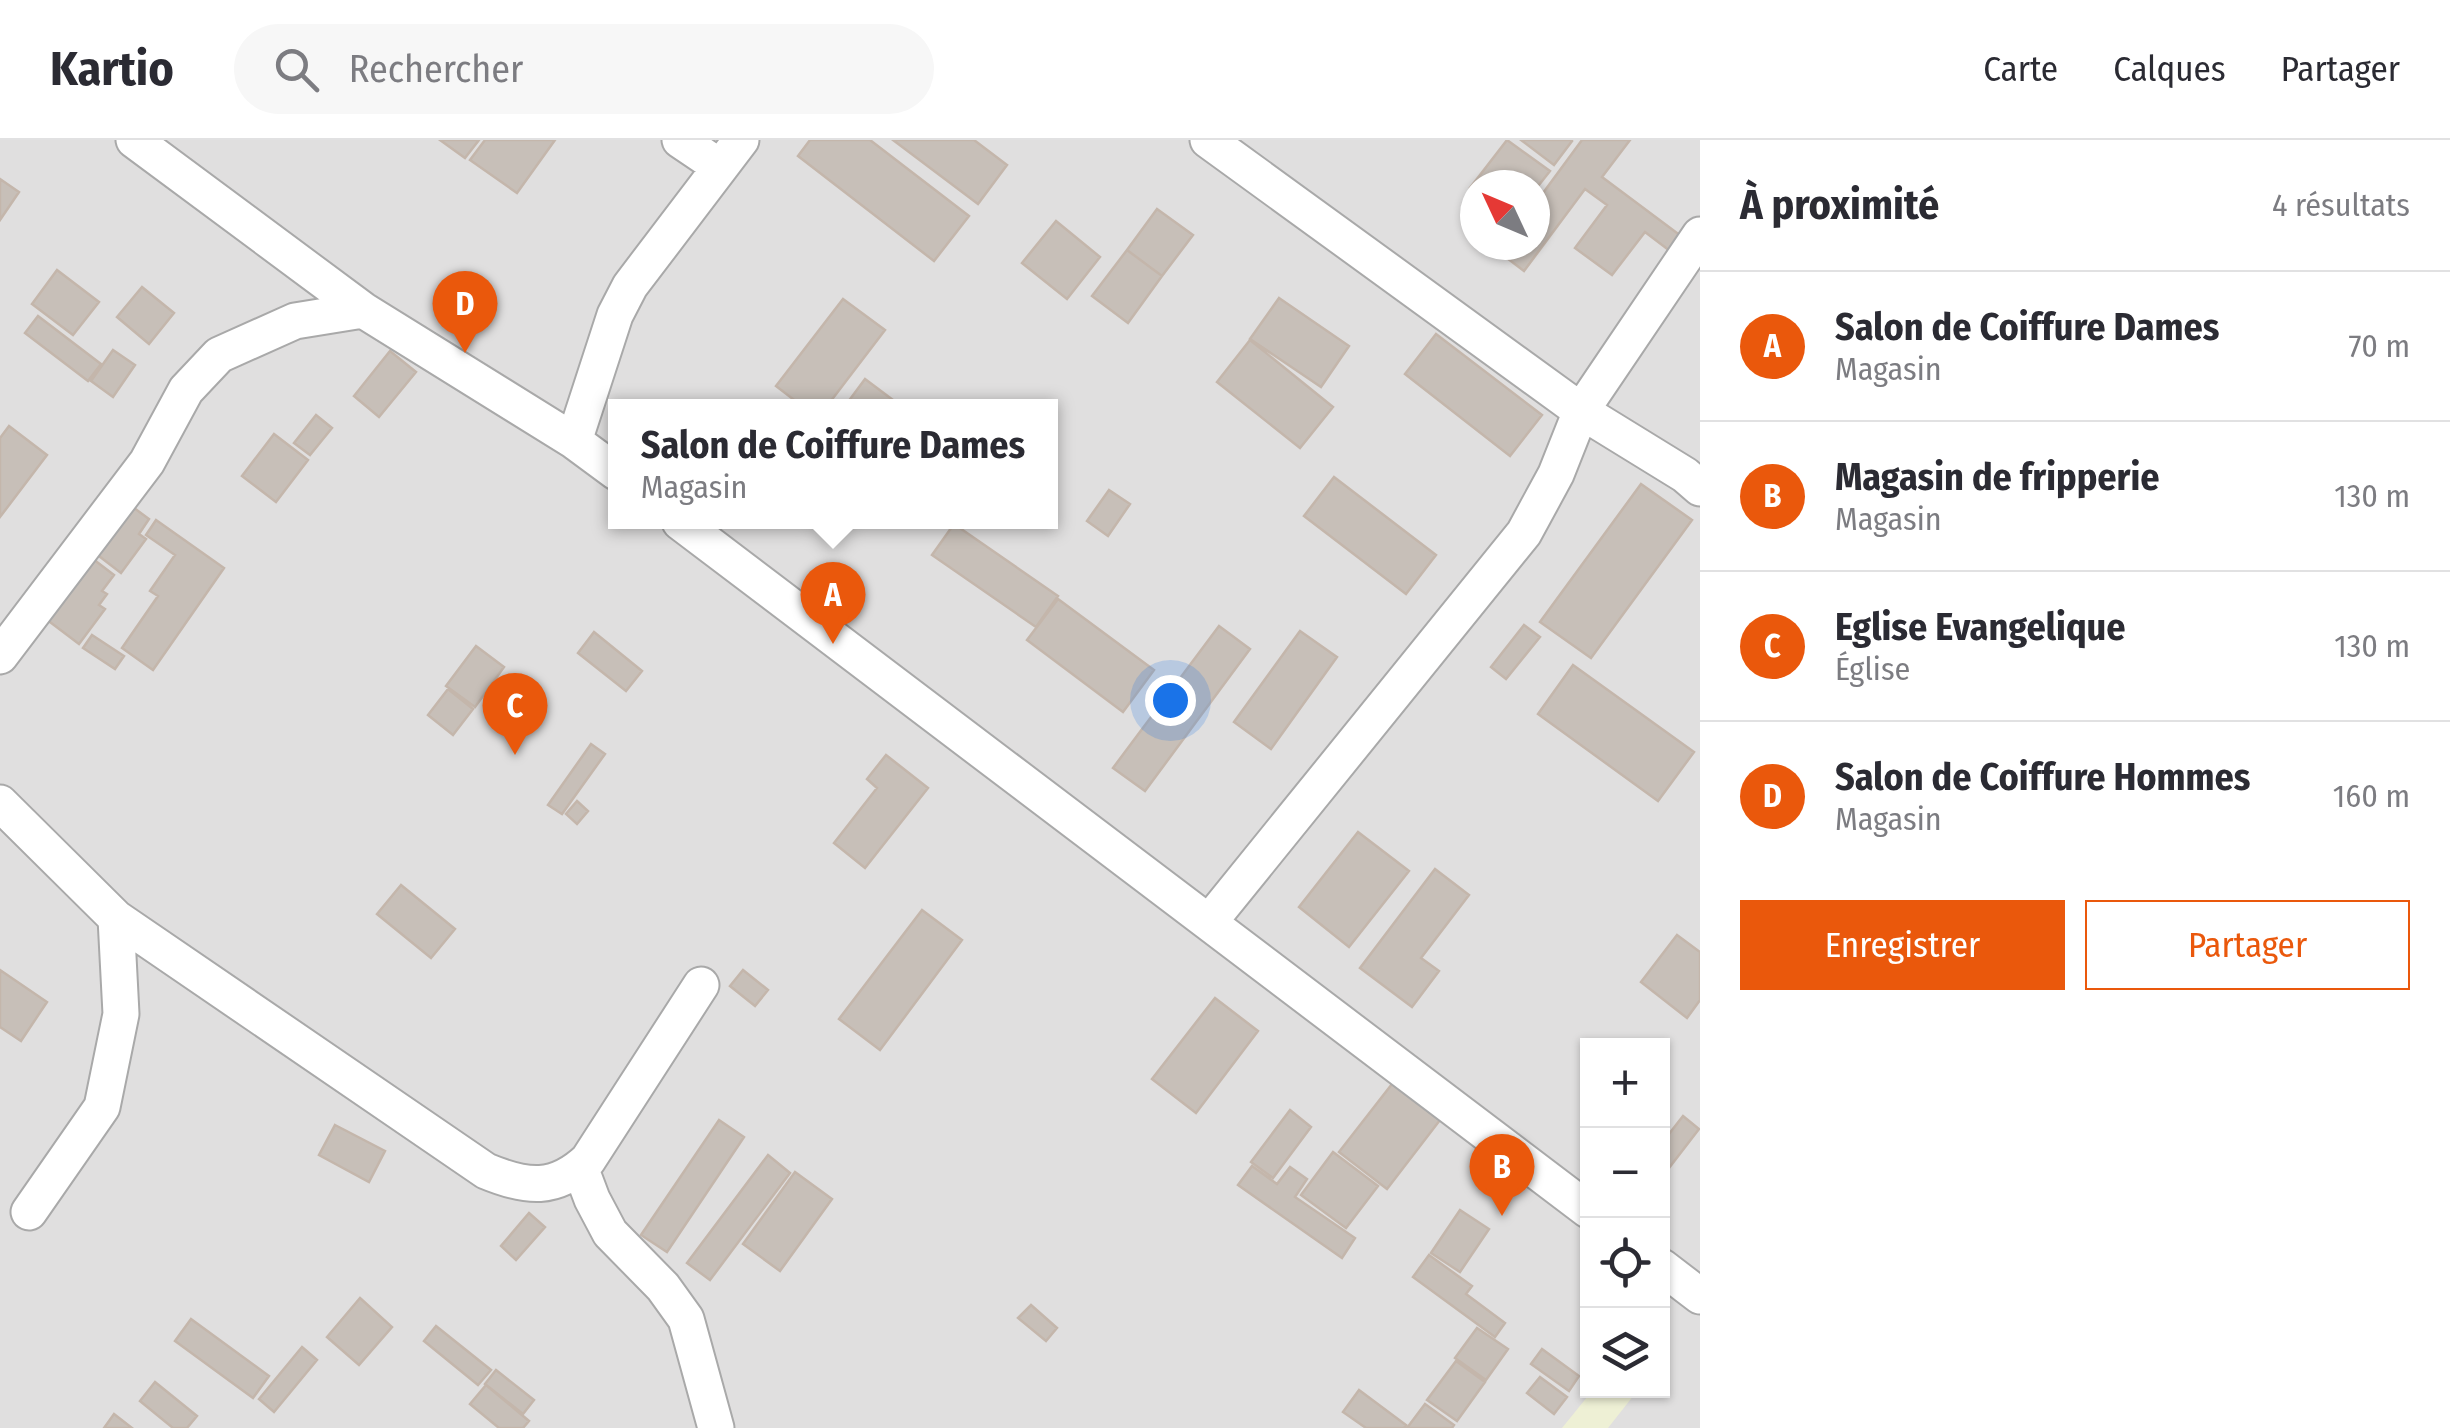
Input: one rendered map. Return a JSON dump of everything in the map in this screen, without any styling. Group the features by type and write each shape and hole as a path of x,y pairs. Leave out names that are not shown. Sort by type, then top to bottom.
{"street":[{"path":"134,140 364,310 608,466"},
{"path":"574,442 615,316 630,286 731,154 680,140"},
{"path":"1208,140 1581,411 1685,474 1700,488"},
{"path":"1210,921 1524,534 1556,474 1581,411 1700,235"},
{"path":"0,656 147,462 186,390 218,355 295,321 364,310"},
{"path":"689,529 1580,1204"},
{"path":"0,803 116,918 486,1171 512,1182 542,1184 566,1178 580,1167 606,1137 701,985"},
{"path":"29,1212 102,1107 121,1014 116,918"},
{"path":"580,1167 610,1233 663,1287 686,1319 716,1428"},
{"path":"1670,1274 1700,1296"}],"shaded area":[{"path":"0,140 1700,140 1700,1428 0,1428"}],"green space":[{"path":"1586,1398 1632,1398 1608,1428 1562,1428"}],"building":[{"path":"440,140 479,140 465,158"},
{"path":"485,140 555,140 517,193 470,160"},
{"path":"810,140 870,140 969,216 934,261 798,156"},
{"path":"893,140 974,140 1007,165 978,204"},
{"path":"1507,140 1549,170 1484,170"},
{"path":"1521,140 1571,140 1572,141 1554,165"},
{"path":"1582,140 1630,140 1602,177 1681,236 1670,251 1645,232 1612,275 1575,248 1607,205 1585,189 1550,236 1550,184"},
{"path":"0,179 19,192 0,220"},
{"path":"1157,209 1193,235 1162,276 1127,250"},
{"path":"1056,221 1100,257 1067,299 1022,263"},
{"path":"1127,250 1162,276 1128,323 1092,296"},
{"path":"1510,260 1532,260 1524,271"},
{"path":"57,270 99,302 73,335 32,304"},
{"path":"142,287 174,313 149,344 117,317"},
{"path":"1279,298 1349,346 1321,387 1250,339"},
{"path":"843,299 885,330 832,399 793,399 776,386"},
{"path":"38,316 101,364 88,381 25,333"},
{"path":"1436,334 1542,415 1510,456 1405,374"},
{"path":"1250,340 1333,407 1300,448 1217,382"},
{"path":"113,350 135,365 113,397 91,381"},
{"path":"390,351 416,372 379,417 354,396"},
{"path":"865,379 892,399 850,399"},
{"path":"316,415 332,428 310,455 294,443"},
{"path":"9,426 47,455 0,517 0,438"},
{"path":"274,434 308,460 276,502 242,476"},
{"path":"1334,477 1436,555 1406,594 1304,516"},
{"path":"1641,484 1692,520 1591,658 1540,622"},
{"path":"1109,490 1130,504 1108,536 1087,521"},
{"path":"130,505 149,519 139,534 146,539 121,573 95,553"},
{"path":"156,520 224,568 153,670 122,648 158,596 150,591 175,555 146,535"},
{"path":"950,529 961,529 1058,596 1036,627 932,555"},
{"path":"93,559 114,575 102,591 107,594 99,605 105,609 79,644 46,619"},
{"path":"1058,599 1154,670 1123,712 1027,640"},
{"path":"1524,625 1540,637 1506,679 1491,667"},
{"path":"1219,626 1250,649 1145,791 1113,768"},
{"path":"1300,631 1337,657 1271,749 1234,722"},
{"path":"594,632 642,671 626,691 578,653"},
{"path":"92,635 124,656 115,669 83,648"},
{"path":"476,646 504,667 475,707 446,686"},
{"path":"1573,665 1694,752 1658,801 1538,714"},
{"path":"448,689 473,709 453,735 428,715"},
{"path":"591,744 605,754 562,814 548,805"},
{"path":"886,755 928,788 865,868 834,843 877,788 867,779"},
{"path":"577,801 588,811 577,824 566,814"},
{"path":"1358,832 1409,871 1349,947 1299,907"},
{"path":"1435,869 1469,895 1421,958 1439,971 1412,1007 1360,968"},
{"path":"401,885 455,929 431,958 377,914"},
{"path":"922,910 962,940 880,1050 839,1019"},
{"path":"1677,935 1700,952 1700,1000 1687,1018 1641,982"},
{"path":"0,970 47,1002 21,1041 0,1027"},
{"path":"743,970 768,990 755,1006 730,986"},
{"path":"1215,998 1258,1031 1196,1113 1152,1079"},
{"path":"1392,1084 1440,1120 1387,1189 1339,1152"},
{"path":"1290,1110 1311,1127 1273,1178 1251,1162"},
{"path":"1683,1116 1699,1129 1670,1167 1670,1133"},
{"path":"719,1120 744,1137 667,1252 641,1235"},
{"path":"335,1125 385,1151 369,1182 319,1155"},
{"path":"1333,1152 1378,1186 1346,1228 1301,1195"},
{"path":"768,1155 790,1173 710,1280 687,1263"},
{"path":"1252,1166 1277,1184 1290,1167 1307,1179 1295,1197 1355,1238 1342,1258 1238,1185"},
{"path":"795,1172 832,1199 780,1271 743,1244"},
{"path":"1460,1210 1489,1229 1460,1272 1431,1253"},
{"path":"529,1213 545,1227 516,1260 501,1246"},
{"path":"1429,1255 1472,1286 1466,1294 1505,1323 1495,1337 1413,1277"},
{"path":"360,1298 392,1327 359,1365 327,1337"},
{"path":"1031,1305 1057,1328 1046,1341 1018,1318"},
{"path":"191,1319 269,1376 253,1398 175,1341"},
{"path":"436,1326 491,1370 478,1385 424,1341"},
{"path":"1477,1328 1508,1349 1486,1380 1455,1358"},
{"path":"302,1347 317,1360 274,1412 259,1399"},
{"path":"1542,1349 1579,1376 1569,1391 1531,1364"},
{"path":"1456,1361 1485,1382 1457,1421 1427,1400"},
{"path":"496,1370 534,1400 523,1414 485,1384"},
{"path":"1540,1377 1567,1397 1554,1414 1527,1393"},
{"path":"155,1382 197,1416 187,1428 173,1428 140,1401"},
{"path":"486,1385 529,1421 523,1428 499,1428 470,1404"},
{"path":"1359,1390 1406,1425 1404,1428 1366,1428 1343,1412"},
{"path":"1425,1404 1454,1425 1452,1428 1407,1428"},
{"path":"114,1414 132,1428 104,1428"}],"place":[{"name":"Salon de Coiffure Hommes","path":"465,353"},
{"name":"Salon de Coiffure Dames","path":"833,644"},
{"name":"Eglise Evangelique","path":"515,755"},
{"name":"Magasin de fripperie","path":"1502,1216"}]}
